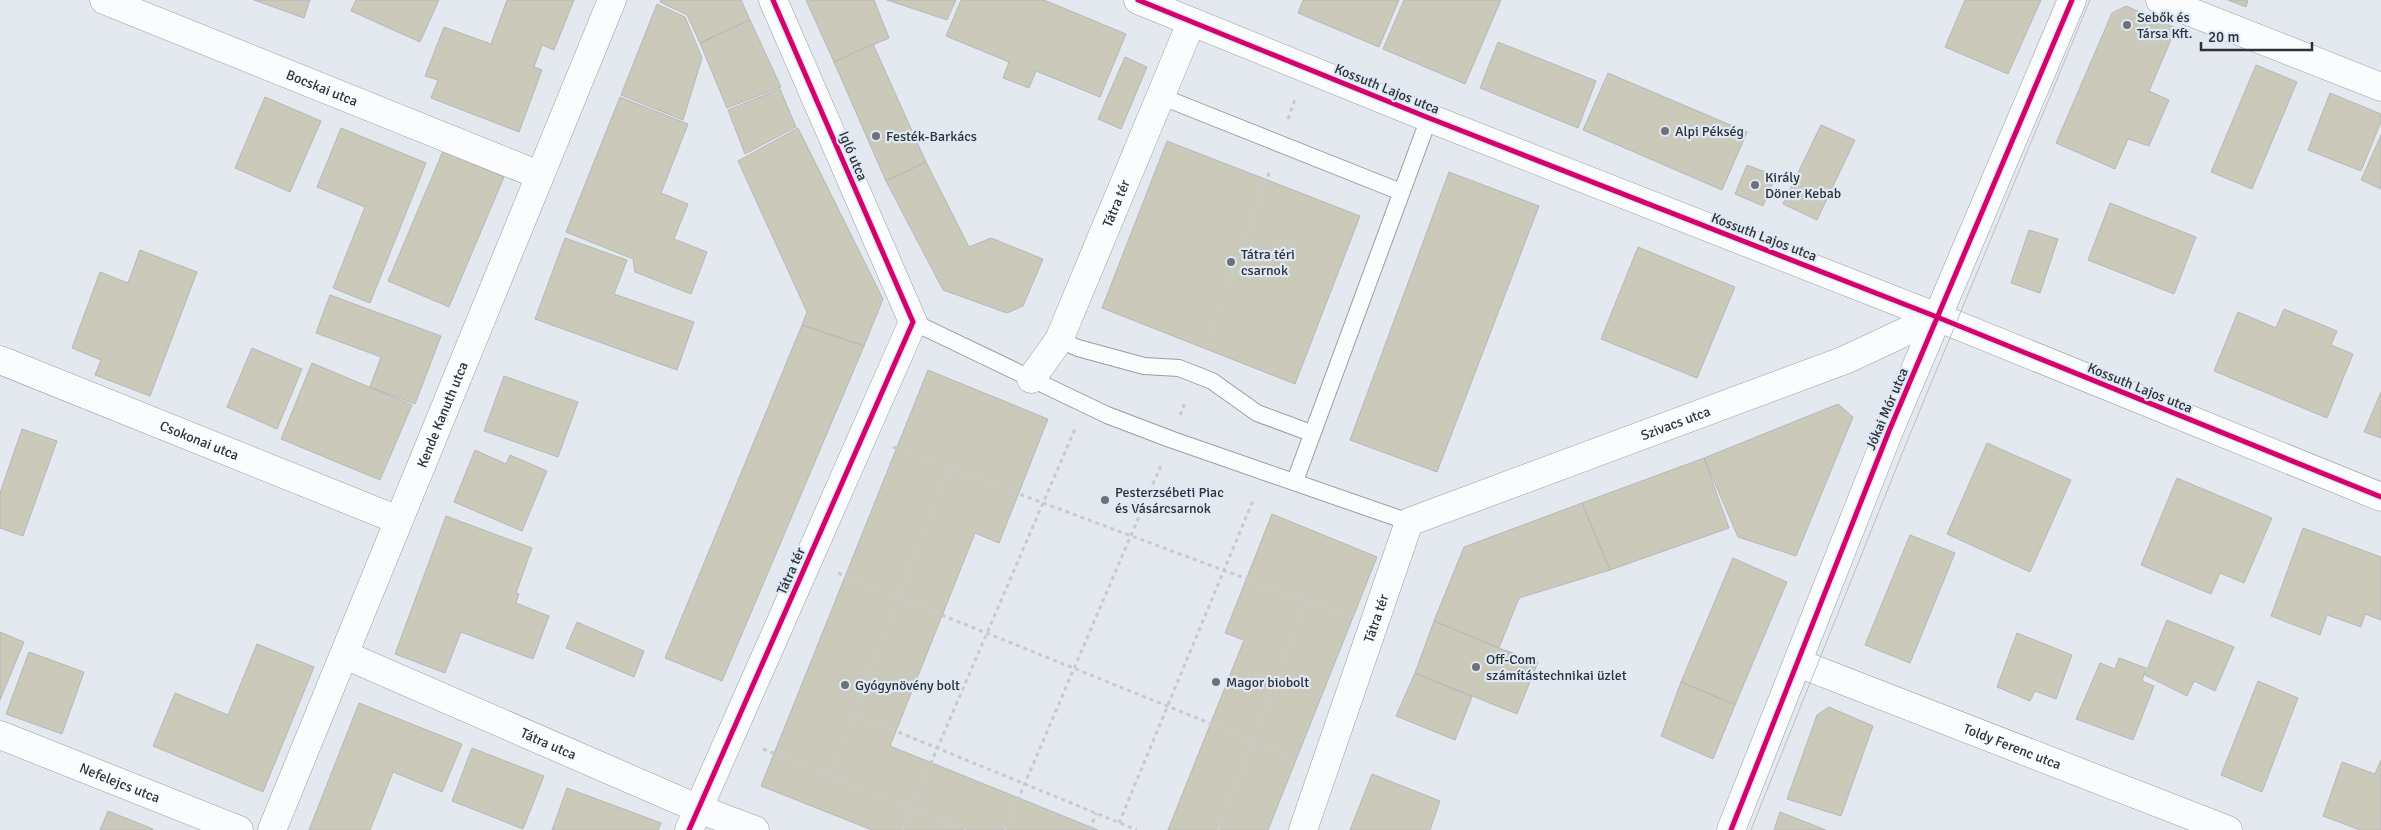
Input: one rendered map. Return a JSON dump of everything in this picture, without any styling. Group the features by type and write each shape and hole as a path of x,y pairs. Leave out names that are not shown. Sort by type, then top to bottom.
{"street":[{"name":"Bocskai utca","path":"104,0 539,175"},
{"name":"Kende Kanuth utca","path":"272,830 612,0"},
{"name":"Igló utca","path":"773,0 913,322"},
{"name":"Kossuth Lajos utca","path":"1138,0 1429,118 1937,317 2381,497"},
{"name":"Jókai Mór utca","path":"1732,830 1889,431 2072,0"},
{"path":"2160,0 2381,87"},
{"name":"Tátra tér","path":"1030,379 1059,340 1191,23"},
{"name":"Szivacs utca","path":"1409,522 1845,360 1937,317"},
{"name":"Tátra tér","path":"694,819 913,322"},
{"name":"Csokonai utca","path":"0,360 398,520"},
{"name":"Tátra tér","path":"1303,830 1409,522"},
{"name":"Tátra utca","path":"344,655 694,819 756,830"},
{"name":"Toldy Ferenc utca","path":"1798,663 2228,830"},
{"name":"Nefelejcs utca","path":"0,734 239,830"},
{"path":"694,819 730,830"}],"lane":[{"path":"1160,96 1401,192"},
{"path":"1295,481 1311,433 1429,118"},
{"path":"913,322 1107,415 1409,522"},
{"path":"1059,340 1078,348 1144,366 1179,368 1212,380 1257,412 1311,433"}],"path":[{"path":"1204,348 1266,180"},
{"path":"887,446 1374,626"},
{"path":"902,830 1068,446"},
{"path":"830,776 948,468"},
{"path":"1005,830 1155,483"},
{"path":"1119,823 1245,521"},
{"path":"836,572 1252,740 1325,767"},
{"path":"1218,830 1306,601"},
{"path":"854,714 1137,830"},
{"path":"763,749 967,830"},
{"path":"1090,830 1096,814"}],"building":[{"path":"254,0 310,0 304,18"},
{"path":"356,0 439,0 420,42 351,11"},
{"path":"507,0 574,0 554,50 542,45 534,67 542,70 519,132 431,98 438,80 425,76 444,27 491,44"},
{"path":"661,0 741,0 750,20 700,43 687,15 660,2"},
{"path":"806,0 874,0 889,38 834,62"},
{"path":"887,0 956,0 947,20"},
{"path":"961,0 1044,0 1126,34 1100,97 1036,71 1029,88 1003,78 1009,62 946,36"},
{"path":"1303,0 1399,0 1379,47 1298,13"},
{"path":"1404,0 1501,0 1465,84 1383,49"},
{"path":"1965,0 2041,0 2008,74 1945,47"},
{"path":"2228,0 2248,0 2246,7"},
{"path":"657,4 685,17 702,58 683,120 621,95"},
{"path":"2126,6 2176,28 2149,91 2169,100 2149,146 2128,139 2115,169 2056,143 2112,13"},
{"path":"750,20 781,87 727,108 700,43"},
{"path":"1498,42 1596,81 1578,128 1480,88"},
{"path":"873,44 926,162 886,181 834,62"},
{"path":"1125,57 1147,67 1121,129 1098,119"},
{"path":"2256,65 2297,82 2252,189 2211,172"},
{"name":"Alpi Pékség","path":"1608,73 1747,132 1722,190 1583,130"},
{"path":"780,89 796,127 745,154 728,110"},
{"path":"2330,93 2381,114 2381,122 2361,171 2308,150"},
{"path":"265,97 321,121 290,192 235,168"},
{"path":"620,97 688,124 661,193 688,204 674,239 707,252 691,294 635,272 633,259 566,232"},
{"path":"1821,125 1855,140 1817,220 1783,204"},
{"path":"341,128 426,163 370,303 333,288 365,207 317,187"},
{"path":"798,128 883,299 864,346 802,325 807,312 738,161"},
{"path":"2381,135 2381,189 2361,180"},
{"name":"Tátra téri csarnok","path":"1167,141 1360,216 1295,384 1102,308"},
{"path":"443,151 504,177 449,307 388,281"},
{"path":"926,162 969,247 991,238 1043,259 1023,306 1007,313 943,290 886,181"},
{"name":"Király Döner Kebab","path":"1747,165 1776,176 1763,206 1735,194"},
{"path":"1449,172 1539,206 1437,472 1350,440"},
{"path":"2110,203 2196,237 2174,294 2088,260"},
{"path":"2029,230 2058,239 2040,293 2011,283"},
{"path":"565,238 627,260 614,294 694,322 677,370 535,319"},
{"path":"1638,247 1735,287 1697,378 1601,339"},
{"path":"140,250 197,272 150,396 95,375 101,360 72,348 100,272 128,283"},
{"path":"330,295 441,336 415,404 370,387 381,357 316,333"},
{"path":"2284,309 2337,331 2331,345 2353,354 2327,418 2214,371 2238,312 2276,328"},
{"path":"802,325 864,346 722,681 665,658"},
{"path":"252,348 302,369 277,429 227,407"},
{"path":"312,363 412,405 380,480 281,439"},
{"path":"928,370 1048,419 999,543 975,533 890,746 1098,830 872,830 761,786"},
{"path":"504,376 578,402 558,457 484,431"},
{"path":"2381,392 2381,438 2364,432"},
{"path":"1838,404 1853,417 1796,556 1738,537 1704,458"},
{"path":"22,429 57,441 23,536 0,528 0,493"},
{"path":"1987,443 2071,480 2030,572 1947,534"},
{"path":"475,450 506,464 510,455 547,471 522,531 454,502"},
{"path":"1704,458 1729,528 1610,570 1582,503"},
{"path":"2177,478 2272,518 2244,583 2220,573 2211,594 2141,565"},
{"path":"1582,503 1610,570 1519,598 1499,648 1434,621 1464,547"},
{"path":"1272,514 1377,557 1268,830 1168,830 1244,640 1225,633"},
{"path":"446,516 532,548 516,593 519,594 516,603 549,616 533,659 461,632 445,673 395,654"},
{"path":"2303,528 2381,557 2381,620 2365,614 2361,627 2327,615 2320,635 2271,616"},
{"path":"1910,535 1955,553 1910,663 1865,645"},
{"path":"1733,558 1787,582 1735,705 1681,682"},
{"path":"2167,620 2234,647 2215,691 2194,681 2187,696 2145,675"},
{"name":"Off-Com számítástechnikai üzlet","path":"1434,621 1538,662 1517,714 1415,673"},
{"path":"577,622 644,651 634,677 566,648"},
{"path":"0,632 24,642 0,700"},
{"path":"2017,633 2072,655 2056,699 2035,691 2030,701 1997,687"},
{"path":"257,644 314,667 263,792 153,746 175,693 228,715"},
{"path":"29,652 84,672 62,734 6,714"},
{"path":"2119,658 2146,668 2142,681 2154,686 2133,740 2076,719 2100,663 2115,669"},
{"path":"1415,673 1472,697 1455,740 1396,716"},
{"path":"2258,681 2298,698 2262,792 2221,775"},
{"path":"1681,682 1735,705 1713,759 1661,736"},
{"path":"359,703 462,744 442,792 393,772 370,830 309,830"},
{"path":"1829,707 1873,726 1841,816 1787,799 1817,715"},
{"path":"472,748 544,776 523,829 452,801"},
{"path":"2381,760 2381,830 2360,830 2323,816 2342,762 2375,774"},
{"path":"1372,774 1440,801 1430,830 1350,830"},
{"path":"567,788 661,823 658,830 552,830"},
{"path":"108,811 153,829 100,830"},
{"path":"1780,812 1826,830 1774,830"}],"tram line":[{"path":"1751,830 1908,439 2090,0"}],"cycle path":[{"path":"689,830 913,322 773,0"},
{"path":"1138,0 1429,118 1937,317 2381,497"},
{"path":"1731,830 1889,431 2072,0"}],"place":[{"name":"Sebők és Társa Kft.","path":"2127,25"},
{"name":"Alpi Pékség","path":"1665,131"},
{"name":"Festék-Barkács","path":"876,136"},
{"name":"Király Döner Kebab","path":"1755,185"},
{"name":"Tátra téri csarnok","path":"1231,262"},
{"name":"Pesterzsébeti Piac és Vásárcsarnok","path":"1105,500"},
{"name":"Off-Com számítástechnikai üzlet","path":"1476,667"},
{"name":"Magor biobolt","path":"1216,682"},
{"name":"Gyógynövény bolt","path":"845,685"}]}
